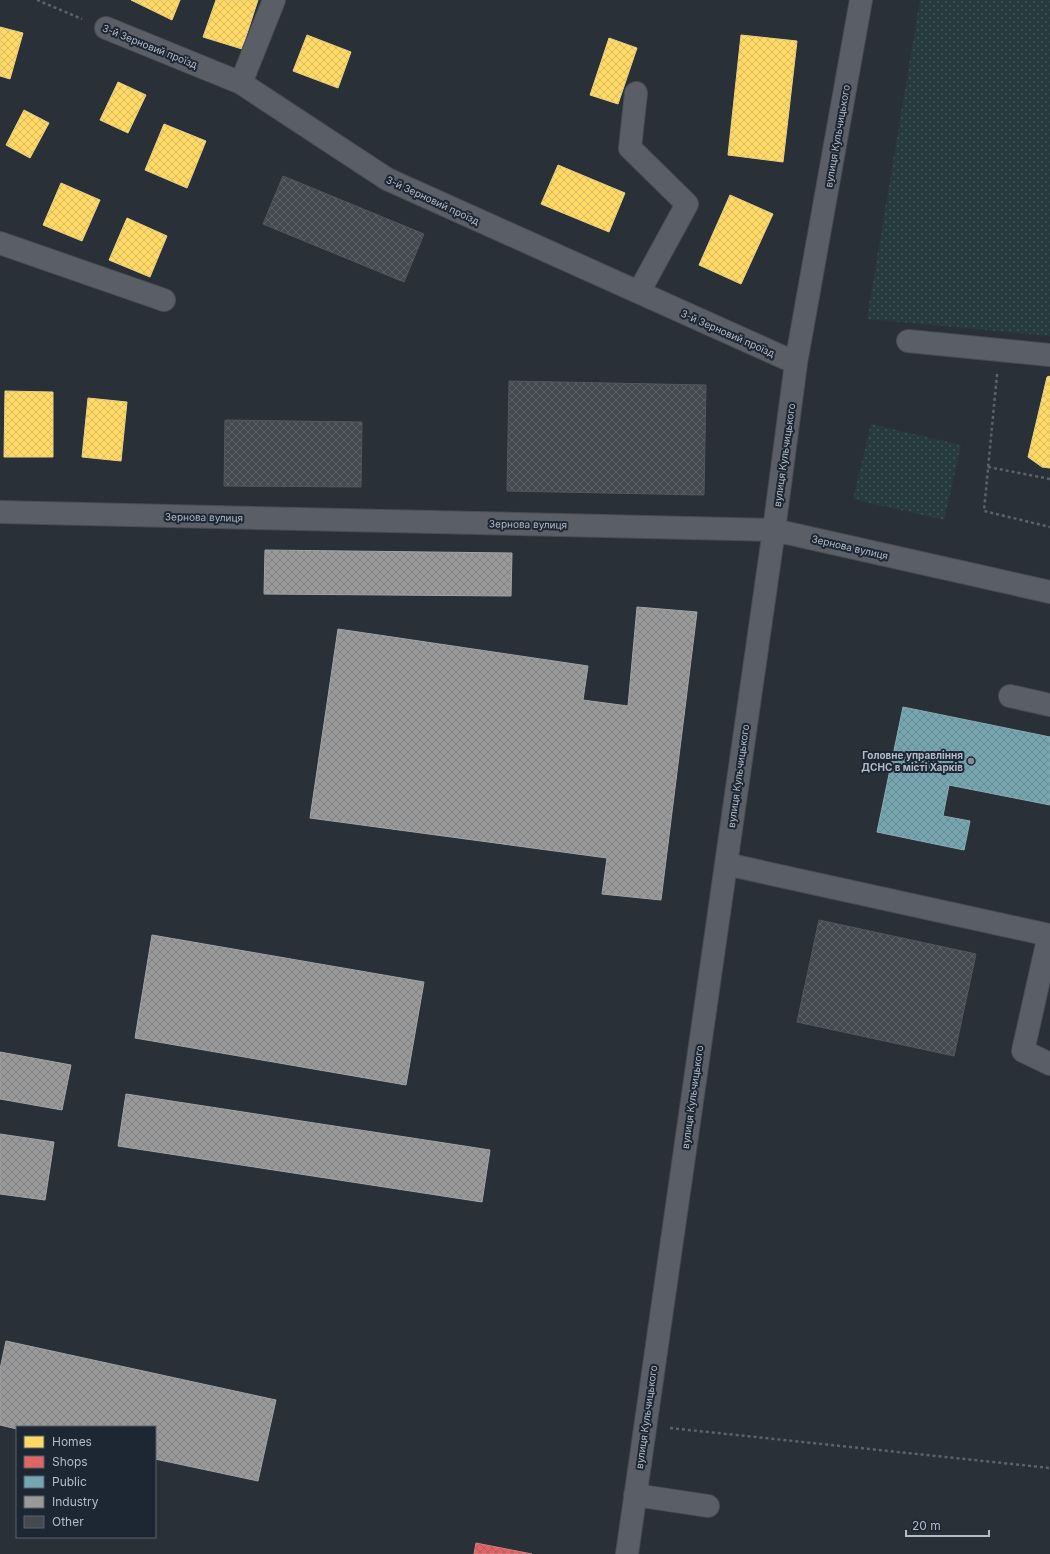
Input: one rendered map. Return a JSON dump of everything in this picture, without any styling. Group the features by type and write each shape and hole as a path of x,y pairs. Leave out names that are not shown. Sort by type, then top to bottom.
{"street":[{"path":"241,83 274,0"},
{"name":"вулиця Кульчицького","path":"627,1554 774,530 796,363 861,0"},
{"name":"3-й Зерновий проїзд","path":"106,28 241,83 387,179 796,363"},
{"path":"636,93 630,148 687,204 639,292"},
{"path":"0,242 164,300"},
{"path":"908,341 1050,355"},
{"name":"Зернова вулиця","path":"0,512 774,530 1050,592"},
{"path":"1010,696 1050,705"},
{"path":"726,864 1049,935 1043,992 1023,1051 1050,1064"},
{"path":"635,1495 708,1506"}],"path":[{"name":"3-й Зерновий проїзд","path":"36,0 106,28"},
{"path":"999,350 984,511 1050,527"},
{"path":"988,467 1050,479"},
{"path":"645,1425 1050,1468"}],"green space":[{"path":"920,0 1050,0 1050,336 867,319"},
{"path":"871,424 961,445 944,520 853,499"}],"building: Homes":[{"path":"131,0 180,0 172,20"},
{"path":"216,0 258,0 242,49 203,37"},
{"path":"0,27 23,33 10,79 0,76"},
{"path":"307,35 351,52 338,88 293,71"},
{"path":"741,35 797,41 783,162 728,155"},
{"path":"609,38 637,48 618,104 590,95"},
{"path":"118,82 146,95 128,133 100,120"},
{"path":"24,110 49,123 30,158 6,145"},
{"path":"164,124 206,141 187,188 145,170"},
{"path":"558,165 625,193 609,232 541,204"},
{"path":"61,183 100,200 82,241 43,225"},
{"path":"730,195 773,214 741,284 699,265"},
{"path":"127,218 167,236 150,277 109,260"},
{"path":"1050,376 1050,468 1042,467 1028,457 1047,377"},
{"path":"5,391 53,392 53,457 4,457"},
{"path":"88,398 127,402 121,461 82,457"}],"building: Shops":[{"path":"476,1543 532,1554 474,1554"}],"building: Public":[{"name":"Головне управління ДСНС в місті Харків","path":"903,707 1050,737 1050,805 949,785 943,816 970,821 964,850 877,832"}],"building: Industry":[{"path":"265,550 512,553 511,596 264,594"},
{"path":"637,607 697,612 661,900 602,894 607,858 310,818 338,629 588,666 583,700 628,706"},
{"path":"152,935 424,982 406,1085 135,1038"},
{"path":"0,1052 71,1065 62,1110 0,1099"},
{"path":"126,1094 490,1150 482,1202 118,1146"},
{"path":"0,1134 54,1142 45,1200 0,1194"},
{"path":"6,1341 276,1400 258,1481 156,1459 156,1426 16,1426 16,1429 0,1425 0,1369"}],"building: Other":[{"path":"283,176 424,234 404,282 263,224"},
{"path":"509,381 706,385 704,495 507,491"},
{"path":"225,420 362,422 361,487 224,486"},
{"path":"819,920 976,954 954,1056 797,1022"}],"place":[{"name":"Головне управління ДСНС в місті Харків","path":"971,761"}]}
